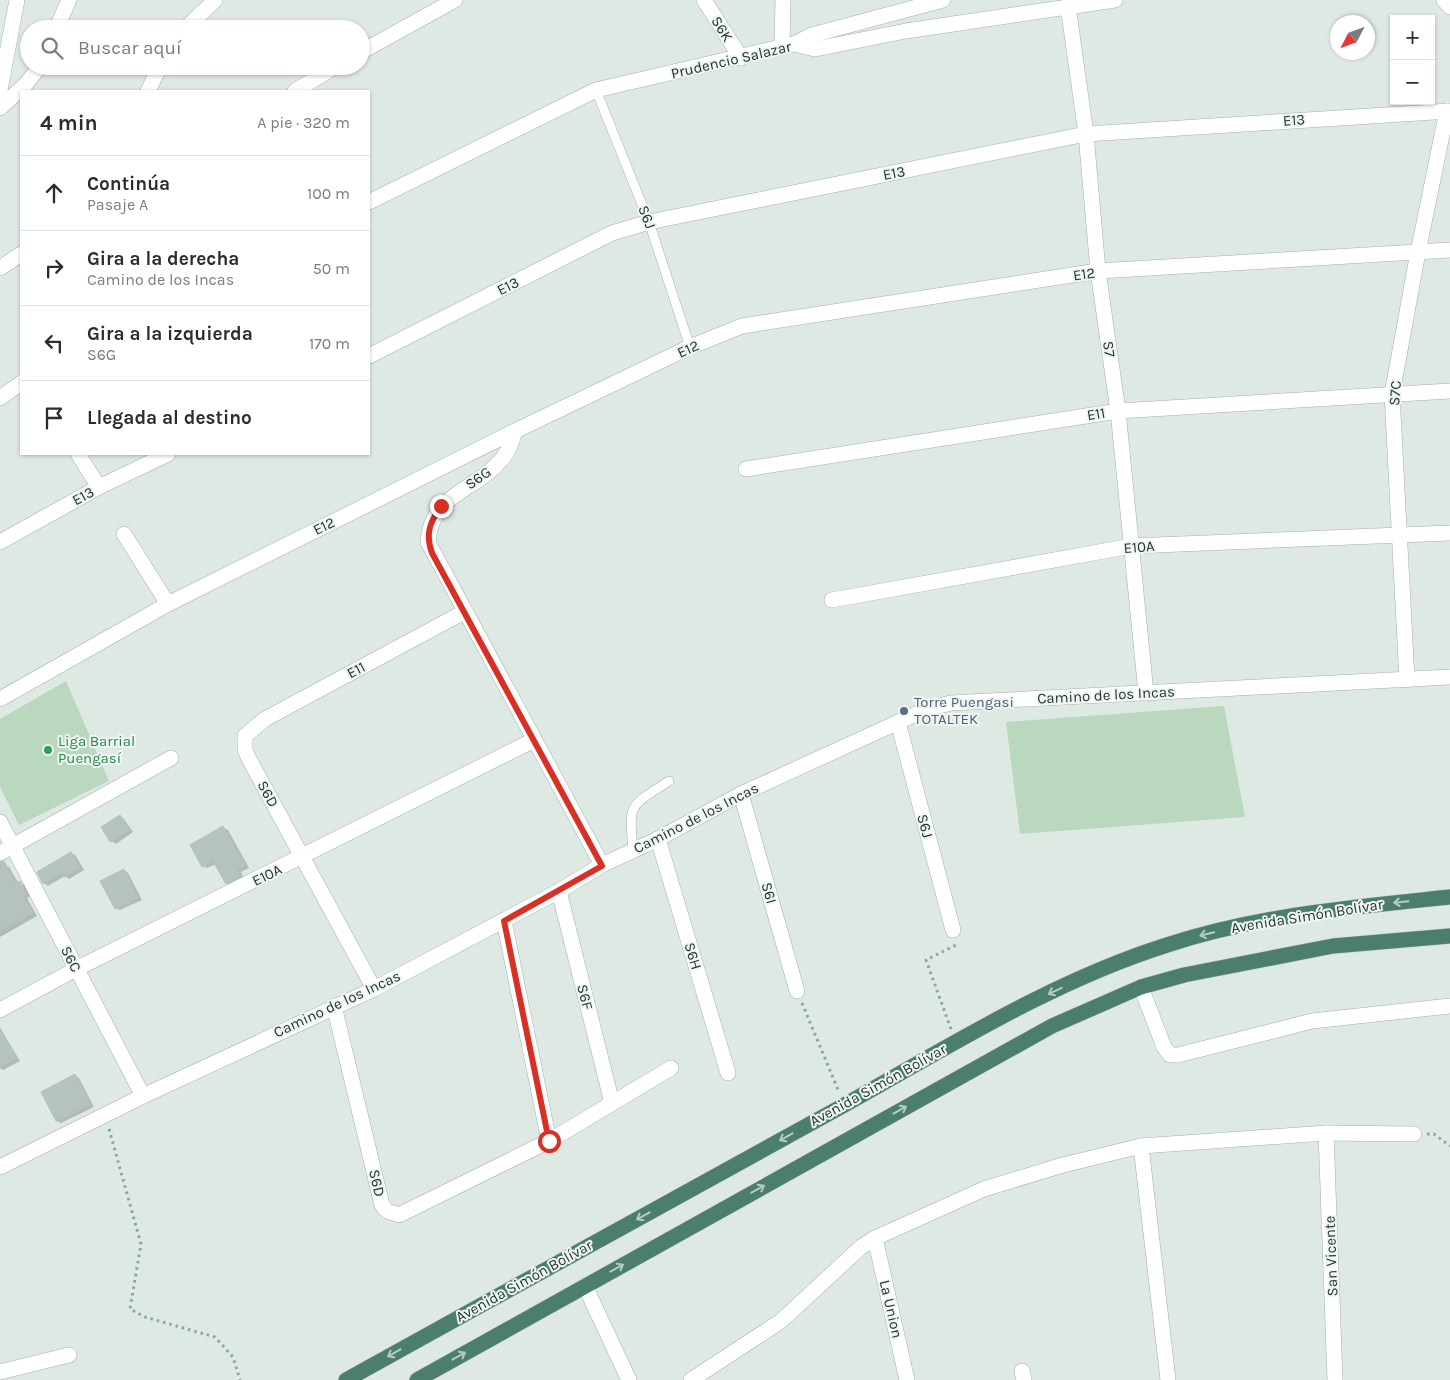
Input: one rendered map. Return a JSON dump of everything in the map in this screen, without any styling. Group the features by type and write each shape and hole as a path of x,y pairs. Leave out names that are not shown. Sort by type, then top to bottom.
{"highway":[{"name":"Avenida Simón Bolívar","path":"346,1380 956,1042 1102,968 1168,944 1258,922 1347,908 1450,897"},
{"path":"417,1380 1052,1026 1141,988 1184,976 1333,946 1450,936"}],"street":[{"path":"0,90 17,0"},
{"path":"60,20 69,0"},
{"path":"194,20 215,0"},
{"path":"370,47 456,0"},
{"name":"S6K","path":"704,0 741,58"},
{"path":"783,0 788,46 812,35 943,0"},
{"name":"Prudencio Salazar","path":"370,202 596,90 788,46 815,49 906,31 1115,0"},
{"path":"1444,0 1450,6"},
{"name":"S7","path":"1068,6 1086,134 1098,271 1118,411 1146,693"},
{"path":"0,108 33,75"},
{"path":"148,90 156,75"},
{"path":"297,90 321,75"},
{"name":"E13","path":"370,355 612,233 649,222 1086,134 1448,111"},
{"name":"S7C","path":"1407,680 1392,394 1418,252 1448,111"},
{"name":"E12","path":"0,698 168,604 515,431 690,347 742,326 1098,271 1450,250"},
{"path":"0,268 20,255"},
{"path":"0,398 20,383"},
{"name":"E11","path":"746,469 1118,411 1450,391"},
{"name":"S6G","path":"515,431 504,458 441,506 429,526 428,542 432,553 602,866"},
{"path":"79,455 99,487"},
{"name":"E13","path":"0,542 99,487 166,455"},
{"name":"E10A","path":"832,600 1132,546 1450,533"},
{"path":"124,534 168,604"},
{"name":"E11","path":"249,730 265,718 464,612"},
{"name":"Camino de los Incas","path":"0,1167 104,1114 374,989 504,921 602,866 658,839 741,794 927,709 951,703 1450,677"},
{"name":"S6J","path":"898,722 953,930"},
{"name":"S6D","path":"249,730 245,736 245,750 374,989"},
{"name":"E10A","path":"0,1010 76,969 534,740"},
{"path":"7,850 171,758"},
{"name":"S6I","path":"741,794 797,991"},
{"name":"S6C","path":"0,822 7,850 76,969 143,1096"},
{"name":"S6H","path":"658,839 728,1073"},
{"name":"S6F","path":"559,891 612,1103"},
{"path":"504,921 549,1141 671,1068"},
{"path":"1141,988 1164,1048 1170,1055 1178,1055 1312,1021 1450,1006"},
{"name":"S6D","path":"334,1006 382,1205 387,1211 399,1215 549,1141"},
{"path":"691,1380 781,1321 848,1257 875,1238 984,1190 1064,1165 1140,1146 1326,1133 1414,1134"},
{"name":"San Vicente","path":"1326,1133 1335,1380"},
{"path":"1140,1146 1168,1380"},
{"name":"La Union","path":"875,1238 907,1380"},
{"path":"585,1286 629,1380"},
{"path":"0,1372 69,1355"}],"lane":[{"name":"S6J","path":"596,90 649,222 690,347"},
{"path":"633,850 630,816 635,803 669,781"}],"path":[{"path":"953,930 958,944 926,960 956,1042"},
{"path":"797,991 844,1105"},
{"path":"104,1114 141,1244 130,1309 145,1317 215,1337 233,1357 240,1380"},
{"path":"1414,1134 1434,1134 1450,1146"}],"green space":[{"name":"Liga Barrial Puengasí","path":"66,681 109,781 19,825 0,787 0,719"},
{"path":"1224,706 1245,817 1020,834 1006,722"}],"building":[{"path":"120,815 130,830 110,842 101,827"},
{"path":"223,826 245,865 237,870 241,876 226,884 213,861 202,867 190,845"},
{"path":"71,852 80,868 64,877 62,873 43,884 37,872"},
{"path":"4,861 16,884 20,881 27,894 23,896 33,913 0,931 0,862"},
{"path":"124,869 138,898 115,909 100,881"},
{"path":"0,1028 17,1058 0,1067"},
{"path":"75,1074 90,1104 56,1121 41,1092"}],"place":[{"name":"Torre Puengasi TOTALTEK","path":"904,711"},
{"name":"Liga Barrial Puengasí","path":"48,750"}],"route":[{"path":"441,506 429,526 428,542 432,553 602,866 504,921 549,1141"}]}
